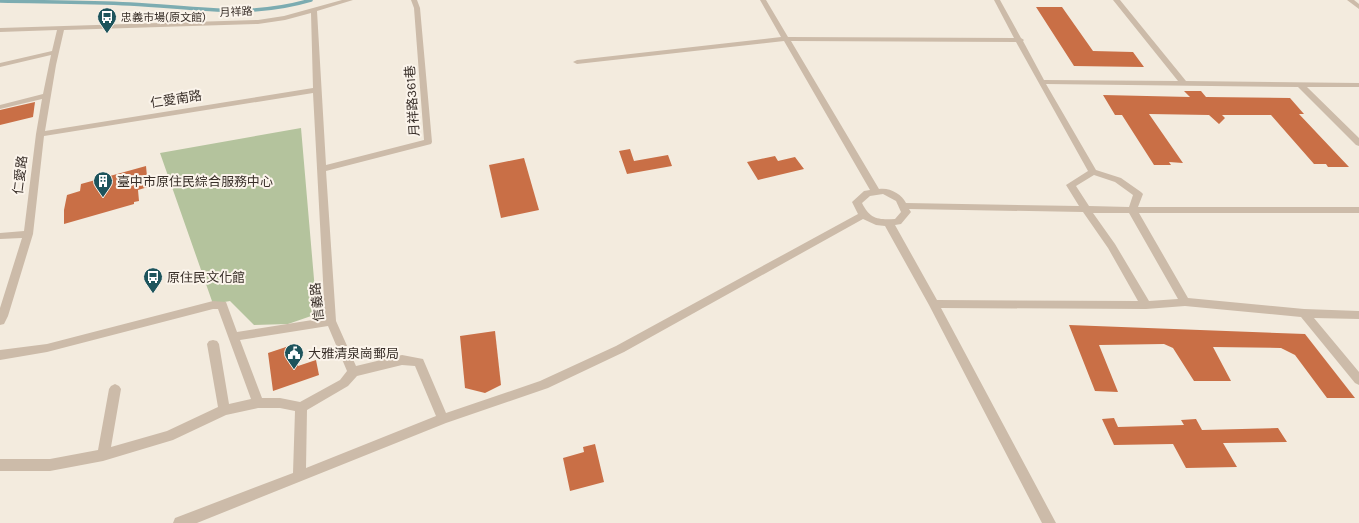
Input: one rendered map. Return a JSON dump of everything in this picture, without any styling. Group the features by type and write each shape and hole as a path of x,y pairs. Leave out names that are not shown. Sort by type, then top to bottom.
{"street":[{"name":"月祥路","path":"0,30 258,22 285,18 350,0"},
{"name":"月祥路361巷","path":"323,169 428,142 417,8 414,0"},
{"path":"763,0 876,192"},
{"path":"997,0 1020,40 1041,82 1094,172 1118,180 1138,194 1132,210"},
{"path":"1116,0 1184,83"},
{"path":"1350,0 1359,7"},
{"name":"信義路","path":"314,11 317,90 331,320 353,372"},
{"name":"仁愛路","path":"0,321 3,316 28,234 46,96 61,29"},
{"path":"578,62 785,39 1020,40"},
{"path":"0,65 55,52"},
{"path":"1041,82 1359,85"},
{"path":"1301,85 1359,143"},
{"name":"仁愛南路","path":"40,134 317,90"},
{"path":"0,107 46,96"},
{"path":"1094,172 1071,185 1085,208 1112,246 1146,305"},
{"path":"884,191 900,199 906,212 898,222 879,223 862,215 857,202 867,193 876,192 884,191"},
{"path":"904,206 1132,210 1359,210"},
{"path":"1132,210 1185,302"},
{"path":"180,523 443,419 544,385 620,349 862,215"},
{"path":"888,222 934,304 1049,523"},
{"path":"0,236 28,234"},
{"path":"934,304 1146,305 1185,302 1304,313 1359,315"},
{"path":"0,355 47,348 213,305 222,305 258,403"},
{"path":"1304,313 1332,345 1359,380"},
{"path":"233,337 331,320"},
{"path":"213,344 224,410"},
{"path":"0,465 50,465 103,455 169,436 224,410 258,403 280,403 301,407 344,383 353,372 402,360 420,362 443,419"},
{"path":"103,455 115,389"},
{"path":"299,477 301,407"}],"green space":[{"path":"301,128 317,314 288,324 254,325 230,301 213,304 160,153"}],"building":[{"path":"1036,7 1062,7 1093,51 1133,52 1144,67 1074,66"},
{"path":"1184,91 1201,91 1206,97 1290,98 1304,114 1299,114 1349,167 1328,167 1326,164 1314,164 1271,115 1222,115 1225,118 1219,124 1209,115 1149,114 1183,163 1169,162 1171,165 1154,165 1122,115 1115,115 1103,95 1190,97"},
{"path":"35,102 33,117 0,125 0,110"},
{"path":"630,149 634,161 668,155 672,166 627,174 619,151"},
{"path":"775,156 778,161 795,157 804,169 758,180 747,162"},
{"path":"524,158 539,210 501,218 489,165"},
{"name":"臺中市原住民綜合服務中心","path":"146,166 148,187 138,190 139,201 134,202 134,204 64,224 64,210 67,195 80,191 81,184"},
{"path":"1069,325 1305,334 1355,398 1327,398 1295,355 1281,348 1213,347 1231,381 1194,381 1173,348 1164,344 1099,345 1118,392 1095,391"},
{"path":"495,331 501,385 485,393 465,388 460,336"},
{"name":"大雅清泉崗郵局","path":"295,344 298,366 316,360 319,375 273,391 268,353"},
{"path":"1114,418 1118,427 1184,425 1181,420 1196,419 1202,430 1278,428 1287,442 1223,443 1237,467 1186,468 1173,444 1114,445 1102,419"},
{"path":"595,444 604,482 570,491 563,458 584,452 583,447"}],"waterway":[{"path":"0,1 114,3 199,9 242,10 287,6 311,0"}],"place":[{"name":"忠義市場(原文館)","path":"107,34"},
{"name":"臺中市原住民綜合服務中心","path":"103,198"},
{"name":"原住民文化館","path":"153,294"},
{"name":"大雅清泉崗郵局","path":"294,370"}]}
